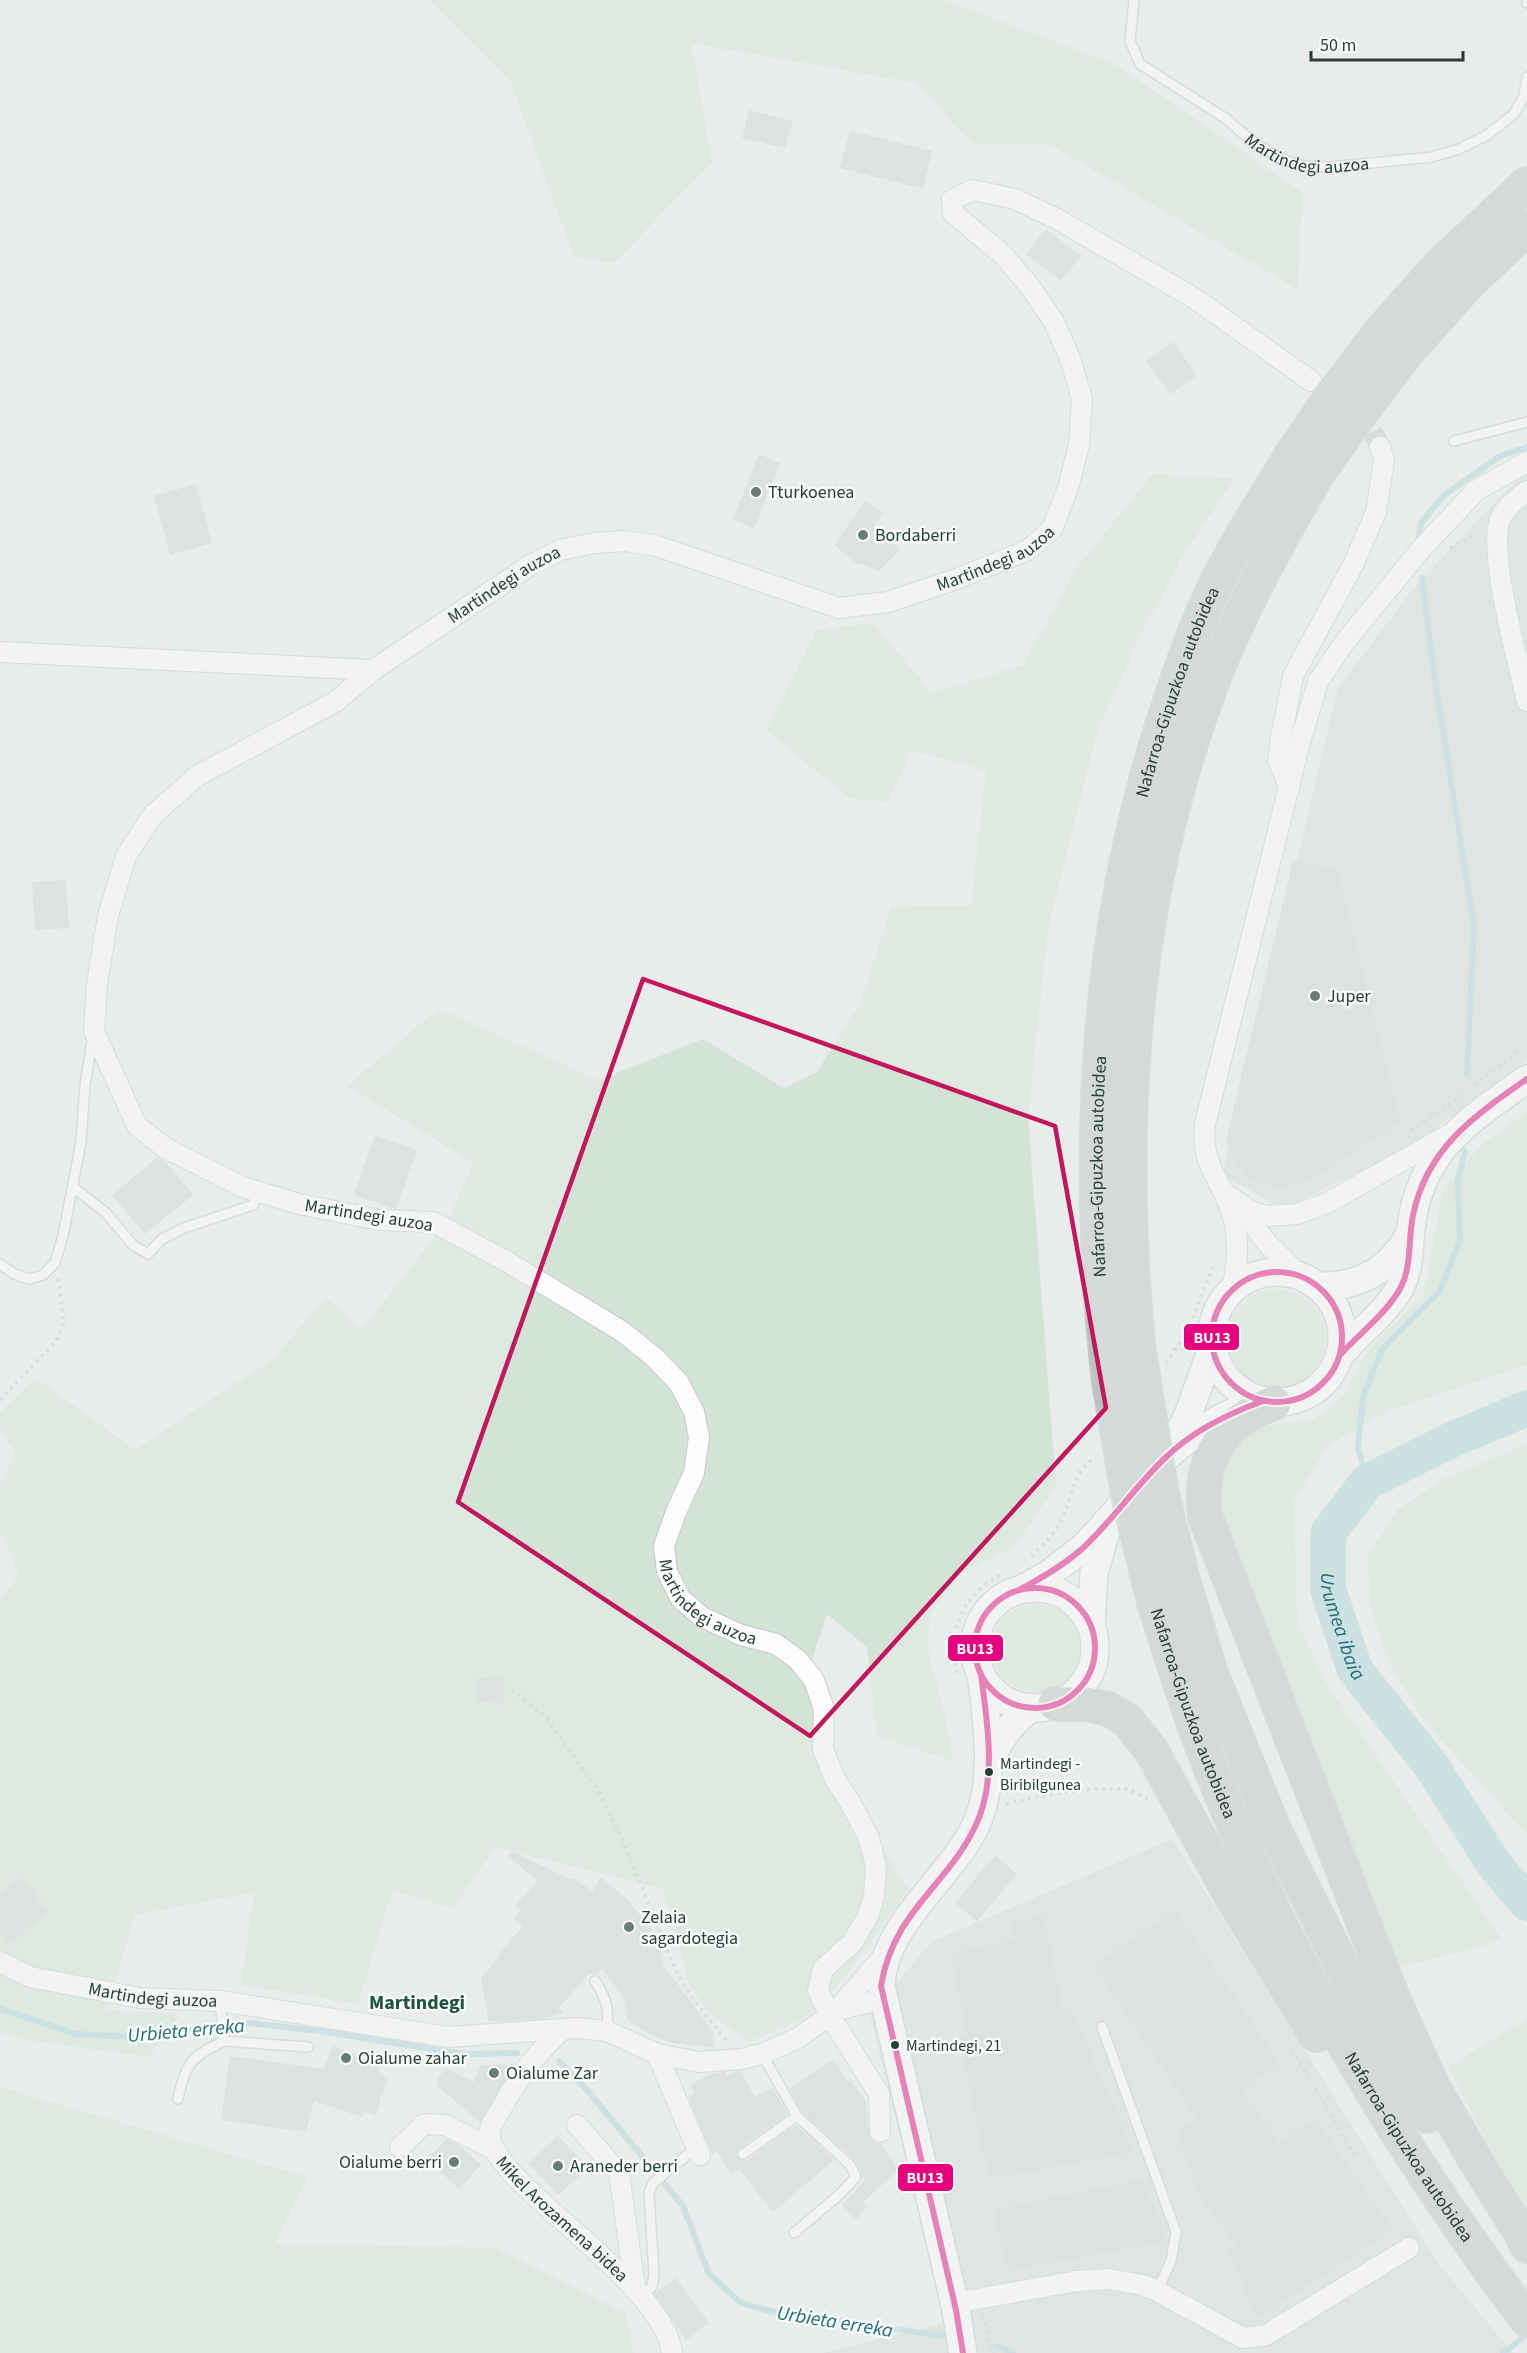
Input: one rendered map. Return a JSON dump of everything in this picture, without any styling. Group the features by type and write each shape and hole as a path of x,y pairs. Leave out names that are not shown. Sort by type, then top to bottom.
{"highway":[{"name":"Nafarroa-Gipuzkoa autobidea","path":"1527,184 1440,265 1381,331 1292,454 1249,525 1208,601 1177,679 1142,791 1120,886 1105,998 1097,1097 1096,1206 1101,1312 1109,1382 1129,1499 1154,1602 1181,1689 1208,1762 1274,1910 1338,2032 1389,2119 1484,2263 1527,2320"},
{"name":"Nafarroa-Gipuzkoa autobidea","path":"1521,2246 1417,2099 1367,2016 1272,1825 1240,1750 1211,1673 1181,1573 1161,1490 1138,1344 1128,1207 1129,1098 1138,993 1153,894 1176,799 1210,688 1277,544 1318,473 1408,351 1467,285 1527,228"},
{"path":"1268,1402 1233,1426 1214,1451 1204,1483 1205,1516 1394,2001 1440,2099 1521,2246"},
{"path":"1043,1706 1088,1704 1108,1709 1127,1720 1151,1750 1234,1901 1322,2044 1380,2132 1440,2196"}],"main road":[{"path":"1340,1355 1385,1309 1400,1287 1409,1262 1413,1214 1425,1177 1446,1144 1459,1129 1527,1079"},
{"path":"1043,1706 1016,1705 1001,1698 989,1687 975,1657 975,1639 981,1622 991,1607 1005,1596 1069,1561 1110,1521 1164,1458 1188,1415 1212,1349 1213,1323 1223,1300 1232,1290 1248,1279 1266,1273 1279,1272 1309,1281 1345,1285 1372,1275 1394,1258 1410,1234"},
{"path":"1164,1458 1210,1424 1227,1415 1268,1402 1291,1401 1308,1395 1322,1385 1333,1371 1340,1355 1343,1342 1340,1317 1330,1300 1309,1281"},
{"path":"1212,1349 1217,1363 1230,1382 1248,1396 1268,1402"},
{"path":"1091,1626 1094,1573 1110,1521"},
{"path":"987,1773 996,1747 1016,1720 1072,1695 1085,1681 1093,1663 1095,1644 1091,1626 1083,1611 1071,1599 1056,1591 1039,1588 1021,1589"},
{"path":"963,2353 955,2306 879,2001 883,1966 890,1948 966,1842 982,1808 987,1773 986,1724 981,1674"},
{"path":"955,2306 973,2353"}],"street":[{"name":"Martindegi auzoa","path":"834,2013 818,1990 823,1969 852,1943 868,1914 874,1896 876,1867 868,1838 850,1802 835,1779 823,1749 824,1709 814,1680 798,1660 776,1644 741,1635 702,1617 681,1599 667,1572 664,1546 676,1512 694,1473 699,1437 694,1412 679,1383 655,1358 623,1332 506,1261 433,1222 380,1220 299,1204 243,1187 164,1147 137,1126 94,1031 97,984 108,916 126,856 153,815 197,776 335,702 373,670 529,566 560,550 594,543 625,541 657,546 839,608 888,602 959,578 1028,550 1052,529 1068,488 1079,445 1082,399 1071,361 1054,322 1031,288 1003,255 953,213 952,200 972,190 1015,199 1057,219 1194,298 1311,381"},
{"path":"1289,787 1278,760 1293,676 1353,565 1376,512 1384,460 1380,447"},
{"path":"1309,1281 1267,1243 1216,1182 1207,1162 1203,1142 1205,1125 1289,787 1318,682 1344,643 1421,549 1477,490 1527,462"},
{"path":"1527,491 1500,518 1497,547 1499,575 1527,701"},
{"path":"0,652 373,670"},
{"path":"1229,1197 1251,1212 1267,1216 1282,1216 1312,1210 1459,1129"},
{"path":"1229,1197 1237,1240 1237,1264 1232,1290"},
{"name":"Martindegi auzoa","path":"0,1962 30,1977 140,1998 448,2037 577,2028 607,2031 657,2054 699,2062 742,2059 762,2054 798,2038 834,2013 890,1948"},
{"name":"Martindegi auzoa","path":"834,2013 879,2001"},
{"path":"834,2013 879,2094 880,2132"},
{"name":"Mikel Arozamena bidea","path":"562,2030 536,2054 515,2084 490,2129 493,2150 527,2188 639,2292 664,2325 671,2347"},
{"path":"657,2054 699,2151"},
{"path":"400,2147 424,2124 445,2124 493,2150"},
{"name":"Mikel Arozamena bidea","path":"577,2125 619,2173 639,2292"},
{"path":"955,2306 1077,2281 1108,2279 1143,2285 1157,2291 1243,2338 1266,2335 1409,2248"}],"lane":[{"name":"Martindegi auzoa","path":"1134,0 1130,41 1140,64 1225,118 1253,142 1281,159 1304,166 1331,167 1432,157 1459,149 1487,135 1514,114 1524,96 1527,77"},
{"path":"1454,441 1527,422"},
{"name":"Martindegi auzoa","path":"55,1263 81,1142 85,1085 94,1031"},
{"path":"73,1187 106,1213 133,1245 148,1254 162,1239 184,1228 253,1205 260,1192"},
{"path":"0,1264 14,1274 29,1280 43,1275 55,1263"},
{"path":"596,1981 606,1998 609,2014 607,2031"},
{"path":"221,2008 224,2038"},
{"path":"1102,2026 1176,2232 1171,2260 1157,2291"},
{"path":"178,2099 182,2077 198,2052 224,2038 308,2047"},
{"path":"762,2054 797,2116 850,2165 856,2176 839,2195 794,2233"},
{"path":"742,2154 797,2116"},
{"path":"639,2292 652,2286 654,2274 649,2193 653,2183 699,2151"}],"path":[{"path":"1446,550 1475,536 1500,518"},
{"path":"1405,1136 1527,1045"},
{"path":"0,1400 56,1341 64,1323 63,1300 55,1263"},
{"path":"512,1690 545,1716 598,1792 621,1836 675,1969 692,1998 742,2059"},
{"path":"982,1808 1056,1793 1128,1789 1147,1798 1153,1808"},
{"path":"1289,2044 1356,2157"}],"highlighted area":[{"path":"643,979 1055,1126 1106,1408 810,1736 458,1502"}],"shaded area":[{"path":"1527,469 1527,1060 1412,1146 1283,1209 1222,1175 1338,688 1416,585"},
{"path":"1172,1839 1438,2263 1513,2353 823,2353 946,2323 870,2015 931,1942"}],"green space":[{"path":"430,0 943,0 1115,64 1302,192 1298,290 1051,145 972,143 916,83 691,43 712,162 614,263 574,257 510,80"},
{"path":"1153,474 1235,478 1181,559 1137,642 1097,732 1048,928 1028,1116 1056,1486 1014,1547 956,1575 930,1616 927,1645 947,1724 953,1761 877,1736 867,1647 827,1614 804,1683 813,1706 813,1748 834,1794 874,1835 909,1889 846,1976 803,2019 749,2042 709,2013 689,1985 664,1889 495,1847 453,1908 392,1891 358,2004 241,1985 254,1892 135,1915 106,2010 179,2014 149,2057 14,2038 0,2032 0,1599 20,1575 0,1532 0,1484 16,1453 0,1429 0,1413 36,1378 135,1450 273,1359 326,1297 362,1329 447,1222 474,1163 347,1086 438,1009 599,1080 703,1039 784,1088 817,1072 860,1003 892,905 971,906 986,771 912,750 887,802 849,798 766,730 817,630 873,623 932,693 1023,665 1078,566"},
{"path":"1527,1112 1527,1365 1391,1410 1327,1446 1294,1502 1297,1620 1325,1681 1502,1940 1399,1968 1238,1566 1223,1513 1221,1484 1230,1449 1254,1428 1315,1419 1345,1394 1367,1351 1424,1295 1443,1188 1483,1144"},
{"path":"1277,1289 1296,1292 1312,1303 1323,1319 1326,1338 1323,1357 1312,1373 1296,1384 1277,1387 1258,1384 1242,1373 1231,1357 1228,1338 1231,1319 1242,1303 1258,1292"},
{"path":"1527,1444 1527,1835 1423,1719 1387,1659 1370,1603 1368,1555 1398,1509 1446,1478"},
{"path":"1036,1604 1061,1611 1073,1623 1080,1648 1073,1673 1061,1685 1036,1692 1011,1685 999,1673 992,1648 999,1623 1011,1611"},
{"path":"1527,2018 1527,2205 1499,2165 1448,2067"},
{"path":"0,2087 307,2177 274,2243 496,2248 626,2314 633,2353 0,2353"}],"building":[{"path":"749,110 793,121 785,148 742,138"},
{"path":"850,131 932,151 923,189 840,168"},
{"path":"1046,229 1081,256 1061,281 1026,254"},
{"path":"1173,342 1197,375 1170,394 1146,361"},
{"name":"Tturkoenea","path":"759,454 780,463 754,528 733,520"},
{"path":"196,484 212,543 170,555 154,496"},
{"name":"Bordaberri","path":"866,501 883,513 874,526 900,550 879,571 859,563 858,565 834,545"},
{"name":"Juper","path":"1293,861 1337,869 1400,1122 1315,1177 1290,1186 1268,1186 1251,1180 1237,1166 1226,1140"},
{"path":"66,880 69,928 35,930 32,882"},
{"path":"375,1135 417,1150 396,1209 354,1195"},
{"path":"158,1157 165,1161 193,1195 145,1234 112,1195"},
{"path":"477,1678 505,1679 504,1703 476,1702"},
{"path":"511,1851 572,1878 593,1891 601,1877 629,1901 658,1938 664,1966 714,2033 714,2047 672,2043 651,2035 628,2021 623,1997 602,1968 596,1974 589,1974 559,2008 564,2013 540,2019 489,2022 481,1978 523,1926 514,1918 520,1911 515,1906 538,1881 508,1856"},
{"path":"995,1855 1017,1874 977,1921 955,1903"},
{"path":"20,1877 49,1912 10,1943 0,1932 0,1894"},
{"path":"1175,1910 1280,2063 1241,2089 1279,2142 1316,2119 1393,2230 1258,2318 1228,2252 1236,2246 1199,2195 1177,2133 1197,2119 1093,1966"},
{"path":"1043,1915 1064,2015 1073,2013 1134,2152 989,2179 958,2037 967,2035 950,1953 1015,1940 1011,1922"},
{"path":"333,2046 382,2065 377,2070 388,2080 379,2100 381,2101 376,2116 364,2112 362,2117 314,2101 306,2132 221,2120 230,2056 324,2069"},
{"path":"833,2059 848,2082 851,2080 866,2102 870,2138 875,2143 882,2144 898,2170 863,2202 867,2207 856,2219 842,2205 865,2180 855,2160 802,2112 790,2089"},
{"path":"515,2064 480,2122 437,2086 437,2080 445,2068 474,2082 480,2065"},
{"path":"741,2071 754,2097 772,2088 788,2114 739,2148 736,2154 738,2158 743,2161 747,2160 796,2125 834,2160 773,2212 739,2169 730,2174 718,2151 712,2154 688,2097 695,2094 690,2085 713,2073 725,2072 727,2076"},
{"name":"Araneder berri","path":"558,2136 588,2168 558,2195 529,2163"},
{"name":"Oialume berri","path":"446,2139 460,2146 481,2165 459,2189 427,2159"},
{"path":"1142,2179 1168,2241 1007,2271 994,2210"},
{"path":"676,2278 709,2323 686,2340 654,2294"}],"waterway":[{"path":"1418,542 1421,523 1443,496 1500,456 1527,447"},
{"path":"1422,578 1433,667 1474,926 1467,1074"},
{"path":"1367,1482 1358,1447 1363,1397 1382,1349 1440,1291 1460,1240 1458,1179 1465,1151"},
{"name":"Urumea ibaia","path":"1527,1408 1449,1441 1367,1482 1328,1533 1328,1589 1355,1670 1430,1764 1494,1864 1527,1903"},
{"name":"Urbieta erreka","path":"0,2009 76,2034 132,2037 250,2023 319,2031 464,2054 517,2053"},
{"name":"Urbieta erreka","path":"559,2061 588,2091 683,2206 709,2274 741,2303 788,2316 844,2321 949,2337"},
{"name":"Urbieta erreka","path":"1503,2353 1527,2335"},
{"name":"Urbieta erreka","path":"997,2346 1013,2353"}],"tunnel":[{"path":"1352,411 1368,422 1380,447"}],"transit line":[{"name":"BU13","path":"1340,1355 1381,1314 1401,1287 1407,1270 1413,1215 1420,1191 1441,1152 1471,1121 1527,1079"},
{"name":"BU13","path":"1277,1272 1302,1277 1323,1291 1337,1312 1342,1337 1337,1362 1323,1383 1302,1397 1277,1402 1252,1397 1231,1383 1217,1362 1212,1337 1217,1312 1231,1291 1252,1277 1277,1272"},
{"name":"BU13","path":"1021,1589 1061,1565 1083,1548 1153,1470 1186,1440 1223,1418 1263,1401"},
{"name":"BU13","path":"1035,1588 1058,1593 1077,1606 1090,1625 1095,1648 1090,1671 1077,1690 1058,1703 1035,1708 1012,1703 993,1690 980,1671 975,1648 980,1625 993,1606 1012,1593 1035,1588"},
{"name":"BU13","path":"963,2353 956,2310 881,1986 887,1960 908,1919 963,1848 982,1809 989,1771 989,1751 981,1674"}],"place":[{"name":"Tturkoenea","path":"756,492"},
{"name":"Bordaberri","path":"863,535"},
{"name":"Juper","path":"1315,996"},
{"name":"Martindegi - Biribilgunea","path":"989,1772"},
{"name":"Zelaia sagardotegia","path":"629,1927"},
{"name":"Martindegi, 21","path":"895,2045"},
{"name":"Oialume zahar","path":"346,2058"},
{"name":"Oialume Zar","path":"494,2073"},
{"name":"Oialume berri","path":"454,2162"},
{"name":"Araneder berri","path":"558,2166"}],"district":[{"name":"Martindegi","path":"417,2002"}]}
